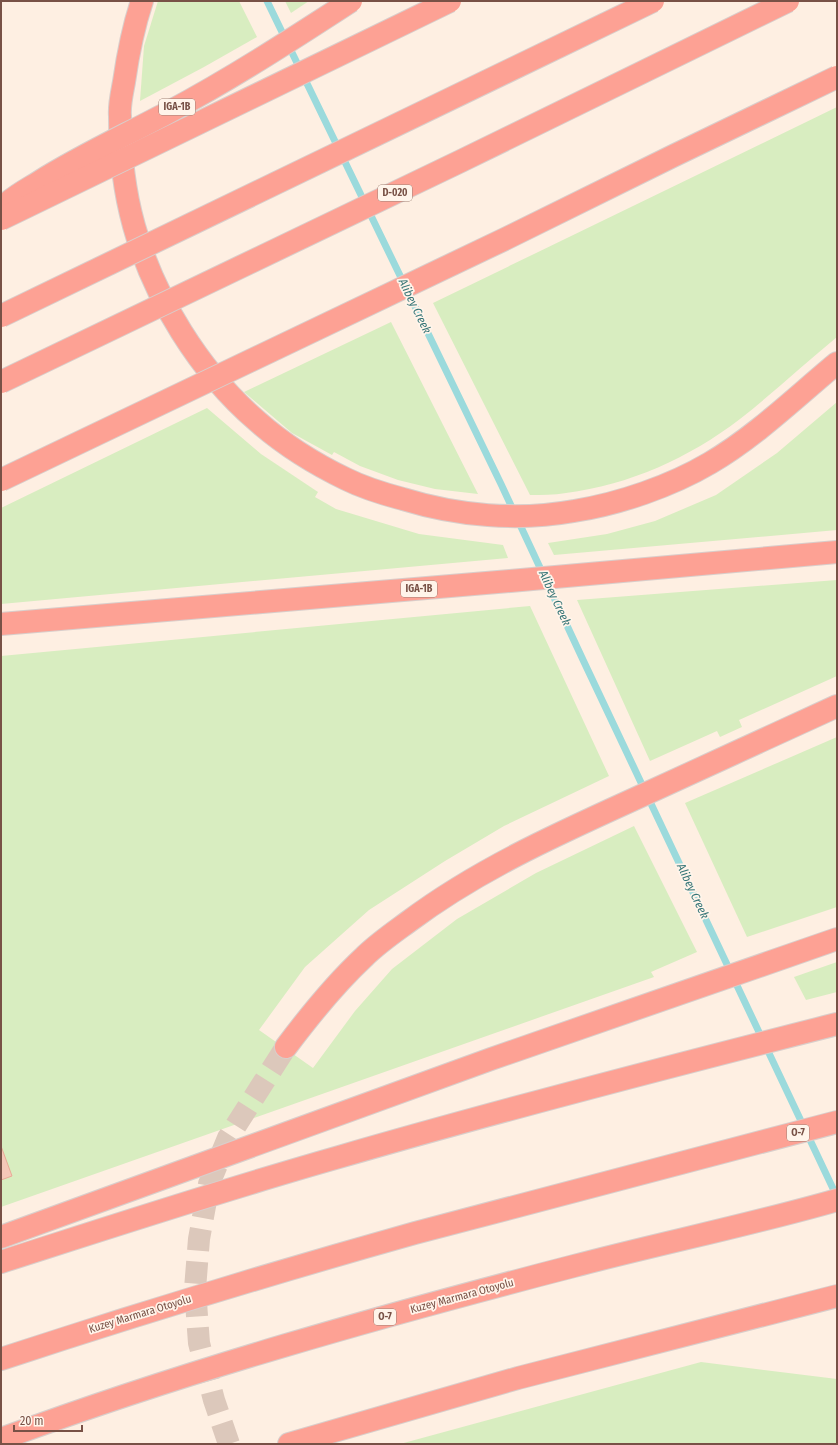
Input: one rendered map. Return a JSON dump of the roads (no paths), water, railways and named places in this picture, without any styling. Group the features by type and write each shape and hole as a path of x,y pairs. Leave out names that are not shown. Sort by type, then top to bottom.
{"highway":[{"path":"142,1 132,33 120,119 125,187 134,226 150,274 169,311 187,340 234,400 258,422 317,464 348,480 381,493 456,512 502,516 573,512 648,491 710,463 754,433 837,363"},
{"name":"IGA-1B","path":"1,209 9,201 48,176 239,73 351,1"},
{"path":"1,219 450,1"},
{"path":"1,316 653,1"},
{"name":"D-020","path":"1,382 446,168 788,1"},
{"path":"1,480 498,243 837,77"},
{"name":"IGA-1B","path":"1,624 837,552"},
{"path":"286,1047 332,989 365,956 395,931 428,907 466,883 507,859 577,825 837,706"},
{"path":"1,1237 462,1069 837,939"},
{"path":"1,1262 242,1185 339,1157 707,1057 837,1024"},
{"name":"Kuzey Marmara Otoyolu","path":"1,1359 116,1321 300,1266 417,1233 759,1144 837,1122"},
{"name":"Kuzey Marmara Otoyolu","path":"1,1439 61,1417 179,1379 366,1322 576,1265 776,1218 837,1200"},
{"path":"289,1444 518,1378 832,1297"}],"waterway":[{"name":"Alibey Creek","path":"267,1 501,484 837,1197"}],"tunnel":[{"path":"229,1444 214,1400 199,1343 195,1289 199,1239 209,1184 228,1138 286,1047"}]}
